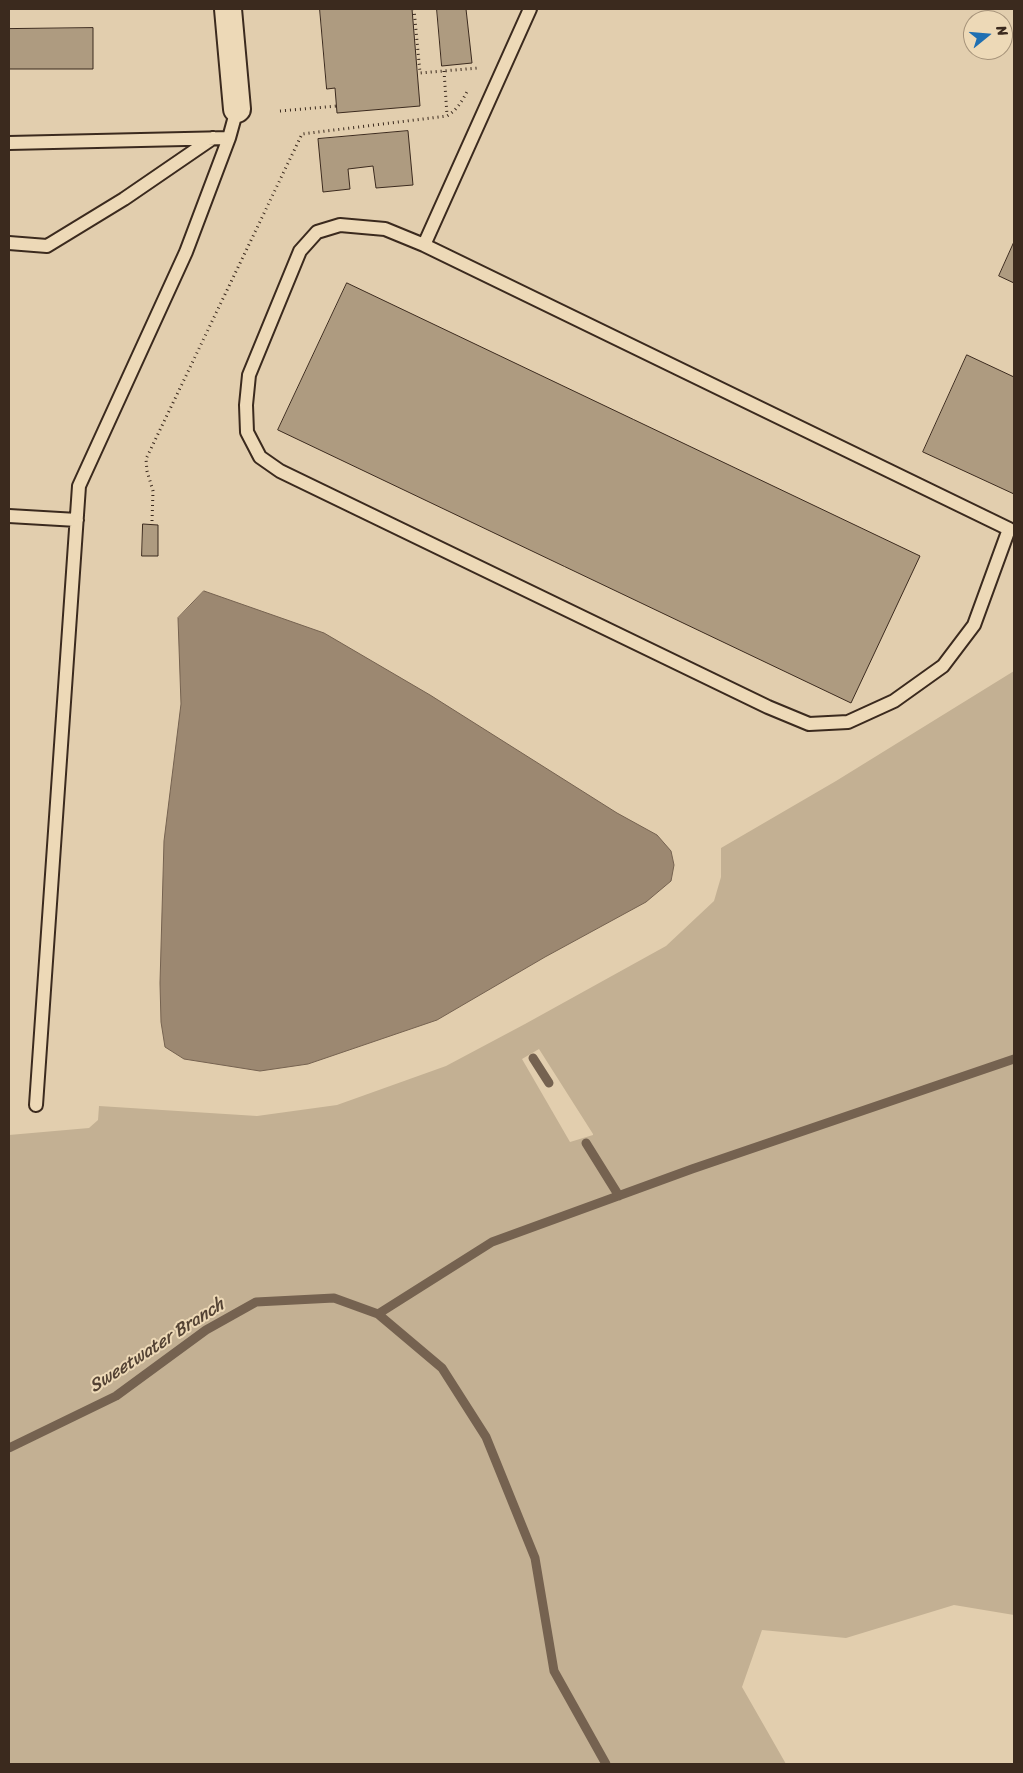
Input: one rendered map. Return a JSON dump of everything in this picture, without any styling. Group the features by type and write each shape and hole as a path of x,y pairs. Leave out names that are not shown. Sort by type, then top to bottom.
{"street":[{"path":"228,9 237,109"}],"lane":[{"path":"424,245 530,9"},
{"path":"36,1105 79,486 186,252 229,138 237,109"},
{"path":"9,242 46,246 124,199 213,138"},
{"path":"9,143 229,138"},
{"path":"340,225 385,229 424,245 1009,529 974,625 943,666 894,701 848,722 809,724 759,702 280,471 260,456 247,432 246,405 250,375 300,251 317,232 340,225"},
{"path":"9,516 77,520"}],"path":[{"path":"414,9 420,73 478,68"},
{"path":"444,71 448,116"},
{"path":"280,111 337,106"}],"shaded area":[{"path":"204,591 324,633 430,695 617,813 657,835 671,851 674,865 671,881 646,902 545,957 437,1020 308,1064 260,1071 184,1059 165,1047 161,1022 160,983 164,841 181,704 178,618"},
{"path":"1014,671 1014,1615 954,1605 846,1638 762,1630 742,1687 786,1764 9,1764 9,1135 89,1128 98,1120 99,1106 257,1116 337,1105 446,1066 666,946 714,901 721,877 721,848 836,781","holes":["539,1049 593,1134 570,1142 522,1059"]}],"building":[{"path":"320,9 412,9 420,106 337,113 335,88 327,89"},
{"path":"437,9 466,9 472,63 442,66"},
{"path":"93,28 93,69 9,69 9,29"},
{"path":"408,131 413,185 376,188 373,166 348,169 350,189 323,192 318,139"},
{"path":"1014,242 1014,283 999,276"},
{"path":"347,283 920,556 851,703 278,430"},
{"path":"967,355 1014,377 1014,494 923,452"},
{"path":"143,524 158,525 158,556 142,556"}],"waterway":[{"path":"533,1058 549,1083"},
{"path":"378,1314 492,1242 692,1169 1014,1059"},
{"path":"586,1143 619,1196"},
{"name":"Sweetwater Branch","path":"9,1448 116,1396 206,1330 256,1302 334,1298 378,1314 442,1368 486,1437 535,1558 554,1671 606,1764"}]}
